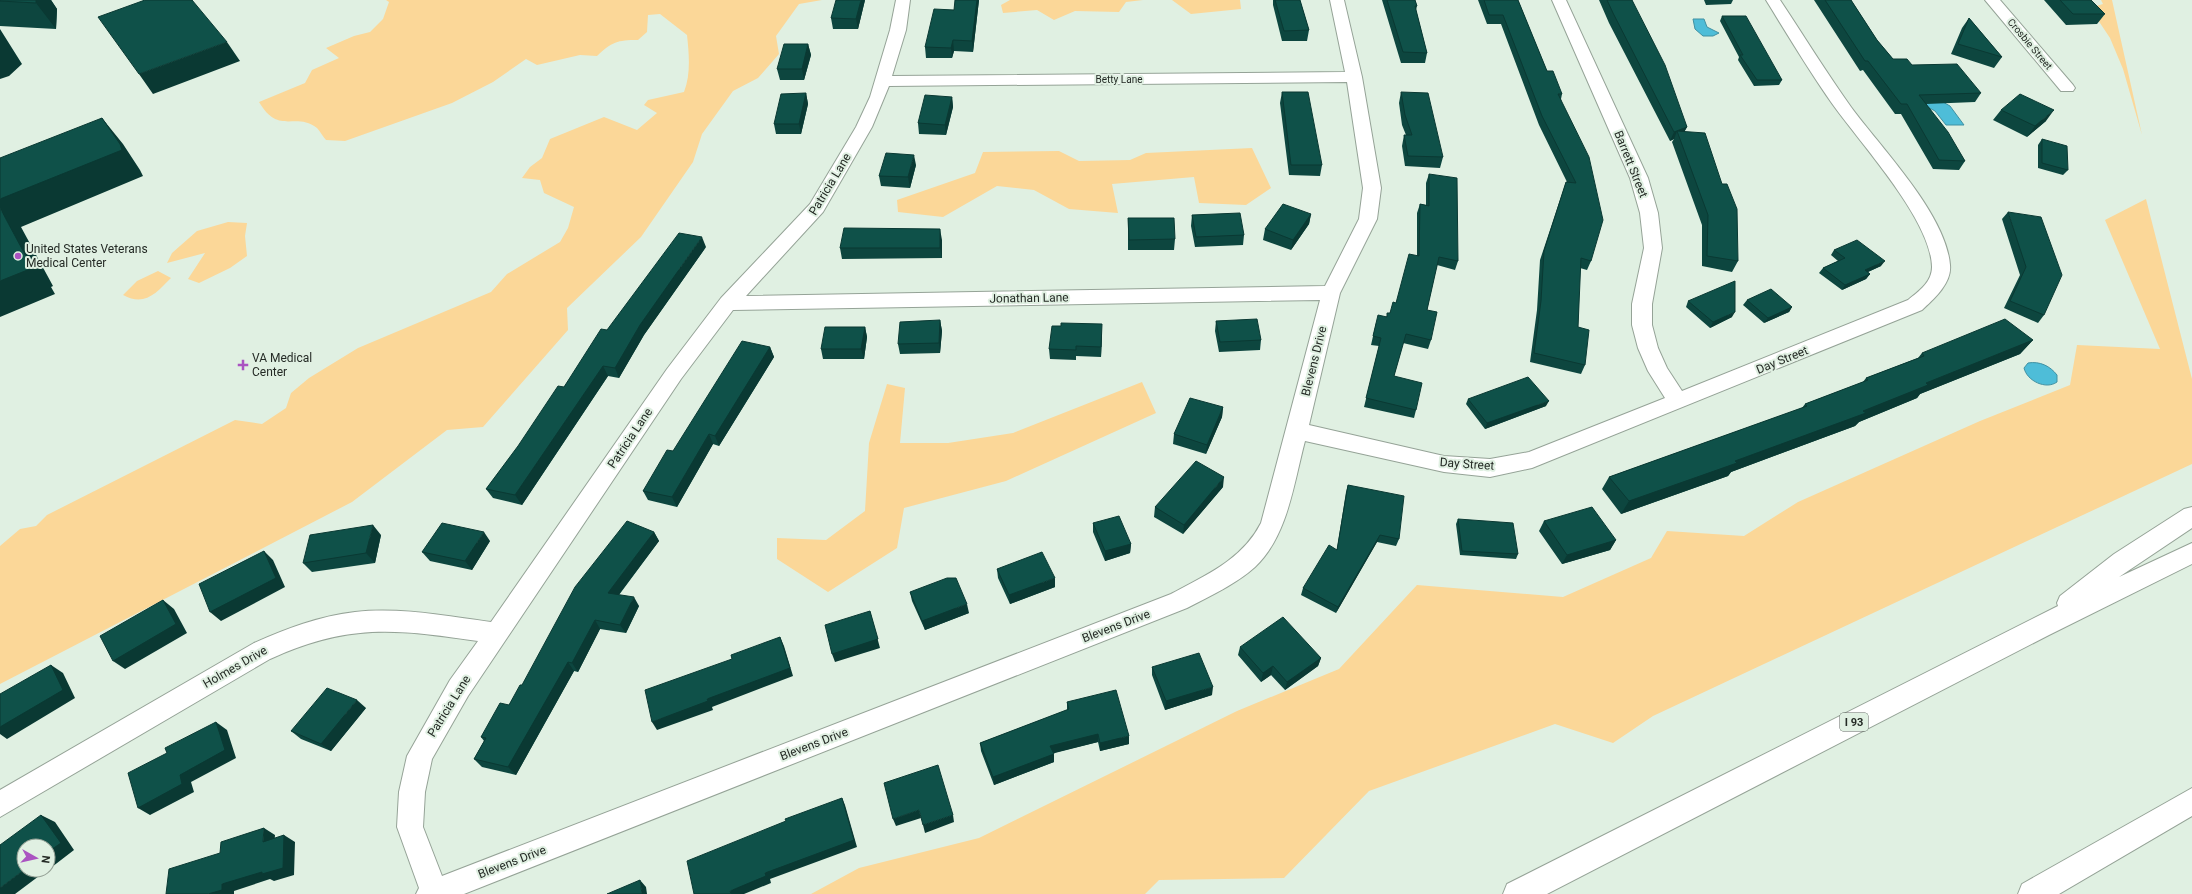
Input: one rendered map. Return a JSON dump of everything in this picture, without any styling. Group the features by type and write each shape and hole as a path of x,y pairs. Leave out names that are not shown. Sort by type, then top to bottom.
{"highway":[{"path":"2040,627 2122,561 2192,516"},
{"name":"I 93","path":"1517,894 2040,627 2192,553"},
{"path":"2032,894 2192,800"}],"street":[{"name":"Patricia Lane","path":"432,893 410,827 412,792 420,756 455,695 674,374 728,302 803,225 817,208 864,128 884,81 898,30 903,0"},
{"name":"Blevens Drive","path":"432,893 1179,601 1203,589 1247,560 1262,543 1272,523 1297,431 1331,293 1368,219 1372,199 1372,188 1354,77 1337,0"},
{"name":"Barrett Street","path":"1559,0 1639,178 1649,213 1653,248 1642,304 1642,325 1648,348 1658,371 1678,402"},
{"name":"Day Street","path":"1297,431 1444,464 1490,468 1532,460 1916,305 1933,290 1941,267 1936,238 1923,215 1844,109 1773,0"},
{"name":"Crosbie Street","path":"1992,0 2067,88"},
{"name":"Betty Lane","path":"884,81 1354,77"},
{"name":"Jonathan Lane","path":"728,302 1331,293"},
{"name":"Holmes Drive","path":"0,804 262,651 300,635 350,622 386,620 497,632"}],"shaded area":[{"path":"386,0 822,0 799,4 776,36 779,54 758,78 733,91 702,134 693,162 641,237 567,308 568,330 483,427 447,430 352,502 0,684 0,546 20,529 36,526 47,515 235,420 262,424 286,408 291,393 309,378 358,348 491,292 507,274 560,242 568,228 574,207 544,193 540,180 522,178 530,167 542,158 550,139 604,117 637,130 657,113 644,105 648,100 684,92 688,78 689,64 687,35 660,14 648,15 647,32 638,40 620,41 611,45 597,56 580,55 537,65 526,59 493,82 452,103 345,141 326,140 317,128 309,123 280,121 273,118 266,112 259,102 305,83 312,70 339,58 326,48 354,36 370,32 383,19 389,2"},
{"path":"1010,0 1143,0 1126,2 1119,12 1075,11 1054,20 1037,10 1003,13 1001,5"},
{"path":"1172,0 1240,0 1241,9 1191,14"},
{"path":"2101,0 2112,0 2142,135 2123,69 2110,38 2090,8 2103,4"},
{"path":"1252,148 1271,188 1246,205 1199,203 1194,177 1112,184 1118,213 1069,209 1034,190 997,186 943,217 898,212 897,200 975,173 983,152 1059,151 1079,161 1130,160 1146,153"},
{"path":"2146,199 2192,379 2192,464 1653,716 1613,743 1555,724 1369,791 1284,878 1159,880 1145,894 811,894 859,868 979,838 1237,711 1339,669 1417,585 1563,597 1651,558 1667,531 1744,536 1798,502 1980,421 2070,385 2077,345 2160,349 2105,220"},
{"path":"228,222 247,223 245,236 247,256 230,268 199,283 188,279 205,253 167,263 172,253 197,231"},
{"path":"158,271 171,278 150,297 138,300 123,295 137,281"},
{"path":"1142,382 1156,413 1006,481 904,508 897,548 828,592 777,559 777,538 826,540 865,511 869,443 887,384 905,388 900,443 948,443 1013,433"}],"water":[{"path":"1693,19 1704,19 1707,27 1719,33 1713,36 1703,36 1695,29"},
{"path":"1934,97 1950,106 1964,125 1946,125 1935,111 1924,105"},
{"path":"2028,363 2037,363 2048,367 2057,375 2057,382 2043,385 2033,380 2026,373 2024,368"}],"building":[{"path":"36,0 36,3 0,1"},
{"path":"145,0 192,0 227,42 139,74 98,17"},
{"path":"836,0 861,0 856,19 831,18"},
{"path":"955,0 977,0 972,41 953,40 951,48 925,47 934,9 954,10"},
{"path":"1275,0 1300,0 1309,30 1284,31"},
{"path":"1387,0 1415,0 1417,6 1415,6 1427,53 1403,52"},
{"path":"1484,0 1518,0 1547,71 1553,71 1562,94 1558,94 1589,157 1603,220 1591,261 1581,258 1578,327 1589,330 1585,365 1534,353 1541,301 1544,251 1566,182 1576,183 1542,116 1503,15 1489,15"},
{"path":"1607,0 1632,0 1665,65 1687,127 1674,132"},
{"path":"1825,0 1851,0 1877,40 1893,59 1907,59 1912,65 1957,64 1981,93 1919,95 1948,132 1965,161 1939,160 1907,104 1901,104 1868,61 1865,61"},
{"path":"2060,0 2091,0 2105,14 2073,14"},
{"path":"1722,16 1746,16 1782,80 1757,80 1740,55 1743,55"},
{"path":"1969,18 2002,57 1958,44"},
{"path":"784,44 808,44 802,69 777,69"},
{"path":"1282,92 1308,92 1322,165 1291,165"},
{"path":"1401,92 1428,93 1443,157 1408,156 1404,135 1412,135 1405,115"},
{"path":"806,93 799,124 774,124 781,94"},
{"path":"2020,94 2054,110 2035,126 2001,110"},
{"path":"925,95 952,97 945,125 918,123"},
{"path":"102,118 120,144 122,150 0,199 0,158"},
{"path":"1677,131 1705,133 1722,184 1727,184 1737,209 1738,261 1707,256 1708,215"},
{"path":"2042,139 2067,146 2068,170 2042,163"},
{"path":"886,153 914,155 908,177 879,176"},
{"path":"1429,174 1457,178 1458,261 1439,257 1427,310 1437,312 1431,340 1406,334 1394,376 1422,383 1416,410 1366,398 1381,338 1373,336 1378,315 1387,317 1387,313 1390,313 1393,302 1396,303 1409,254 1419,256 1420,204 1429,206"},
{"path":"1283,204 1311,214 1293,240 1265,229"},
{"path":"0,208 28,260 26,261 30,269 0,281"},
{"path":"2008,212 2041,217 2062,275 2044,315 2010,301 2026,267"},
{"path":"1240,213 1244,235 1196,237 1192,215"},
{"path":"1128,218 1174,218 1175,239 1129,240"},
{"path":"844,228 940,229 940,248 840,248"},
{"path":"679,233 702,237 640,325 615,368 603,366 515,495 486,489 518,446 558,386 564,387 601,329 607,330"},
{"path":"1857,240 1885,261 1865,270 1870,274 1845,285 1823,268 1845,258 1834,250"},
{"path":"1735,281 1735,312 1713,322 1688,301"},
{"path":"1771,289 1792,307 1768,318 1747,300"},
{"path":"1257,319 1261,340 1220,342 1216,321"},
{"path":"2005,319 2033,340 1926,383 1928,385 1863,411 1866,413 1735,461 1737,463 1629,501 1609,477 1807,406 1805,404 1868,380 1866,378 1924,356 1922,353"},
{"path":"940,320 939,343 898,344 900,322"},
{"path":"1061,323 1102,324 1101,347 1076,346 1076,350 1049,349 1052,326 1061,326"},
{"path":"825,327 865,327 861,349 821,349"},
{"path":"742,341 770,347 715,436 709,434 672,497 643,491 667,450 673,451"},
{"path":"1528,377 1549,401 1487,423 1468,399"},
{"path":"1190,398 1223,407 1207,445 1174,434"},
{"path":"1196,461 1224,477 1184,525 1155,507"},
{"path":"1348,485 1404,496 1399,539 1380,535 1338,607 1303,588 1329,545 1337,550"},
{"path":"1592,507 1616,540 1567,555 1544,521"},
{"path":"1119,516 1131,544 1105,551 1093,523"},
{"path":"1458,519 1513,523 1518,554 1462,551"},
{"path":"627,521 654,532 608,593 634,597 620,625 595,620 572,663 568,662 508,767 474,759 486,738 481,737 500,703 509,705 520,685 522,685 575,587"},
{"path":"442,523 484,532 465,561 422,552"},
{"path":"373,525 366,553 303,563 310,535"},
{"path":"264,551 276,578 210,612 199,584"},
{"path":"1042,552 1055,578 1009,595 997,569"},
{"path":"947,578 956,578 967,604 922,621 910,592"},
{"path":"163,600 176,624 113,661 100,636"},
{"path":"870,611 878,639 832,654 825,625"},
{"path":"1283,617 1321,658 1287,682 1273,666 1263,673 1240,647"},
{"path":"780,637 790,668 707,699 708,701 652,722 645,690 732,659 731,655"},
{"path":"1199,653 1213,687 1166,701 1152,667"},
{"path":"51,665 63,690 0,727 0,694"},
{"path":"327,688 357,700 321,744 291,731"},
{"path":"1116,690 1129,736 1100,743 1098,734 1050,746 1054,754 993,777 980,743 1069,709 1067,702"},
{"path":"216,722 225,750 180,775 182,784 138,808 128,773 167,753 165,748"},
{"path":"938,765 953,815 923,825 919,810 893,819 884,783"},
{"path":"842,798 854,840 765,873 766,876 730,891 731,894 694,894 687,861 786,821 785,819"},
{"path":"41,815 61,843 56,846 56,838 16,838 16,876 0,888 0,845"},
{"path":"264,828 263,842 284,835 283,868 262,874 262,872 222,884 222,890 208,894 166,894 169,869 220,853 221,842"},
{"path":"640,880 642,894 607,894"}],"place":[{"name":"United States Veterans Medical Center","path":"18,256"},
{"name":"VA Medical Center","path":"243,365"}]}
